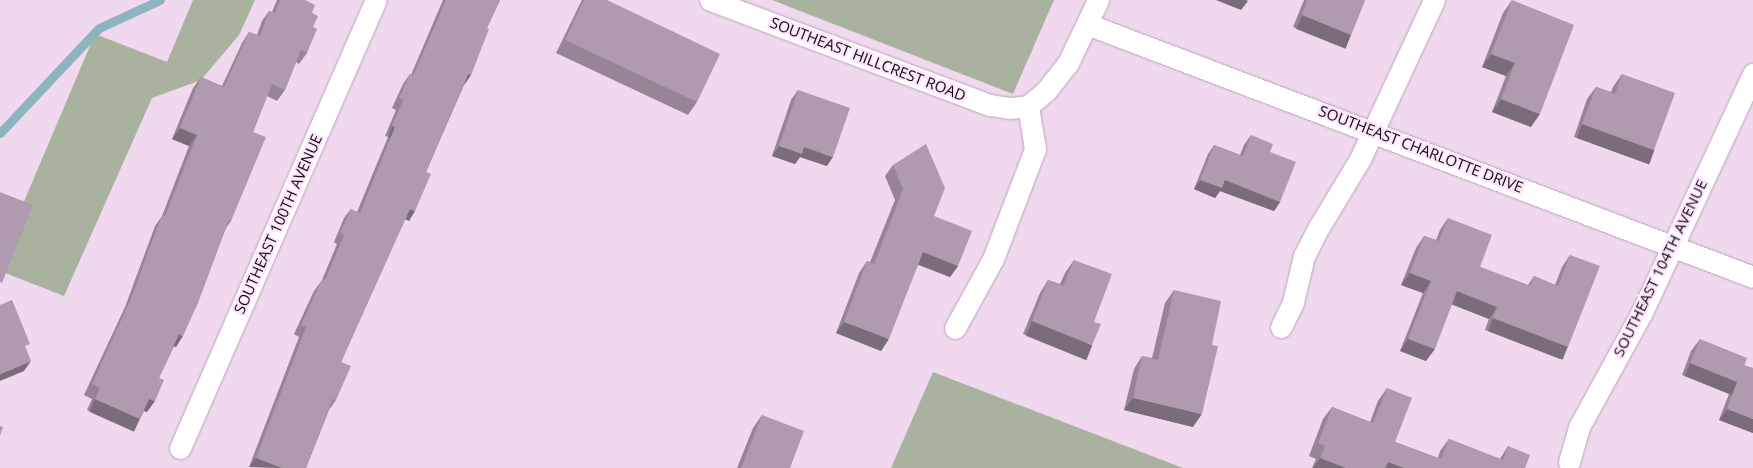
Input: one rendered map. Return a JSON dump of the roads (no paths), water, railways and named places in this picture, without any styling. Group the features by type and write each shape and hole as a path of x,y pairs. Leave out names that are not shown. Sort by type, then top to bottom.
{"street":[{"name":"SOUTHEAST 100TH AVENUE","path":"180,448 376,0"},
{"name":"SOUTHEAST HILLCREST ROAD","path":"710,0 990,105 1010,108 1028,106"},
{"path":"955,328 993,259 1035,149 1028,106 1046,91 1068,63 1098,0"},
{"path":"1281,327 1293,302 1304,256 1374,131 1434,0"},
{"name":"SOUTHEAST CHARLOTTE DRIVE","path":"1087,24 1672,244 1753,277"},
{"name":"SOUTHEAST 104TH AVENUE","path":"1569,462 1579,427 1642,312 1672,244 1753,74"}],"waterway":[{"path":"0,133 99,28 160,0"}]}
